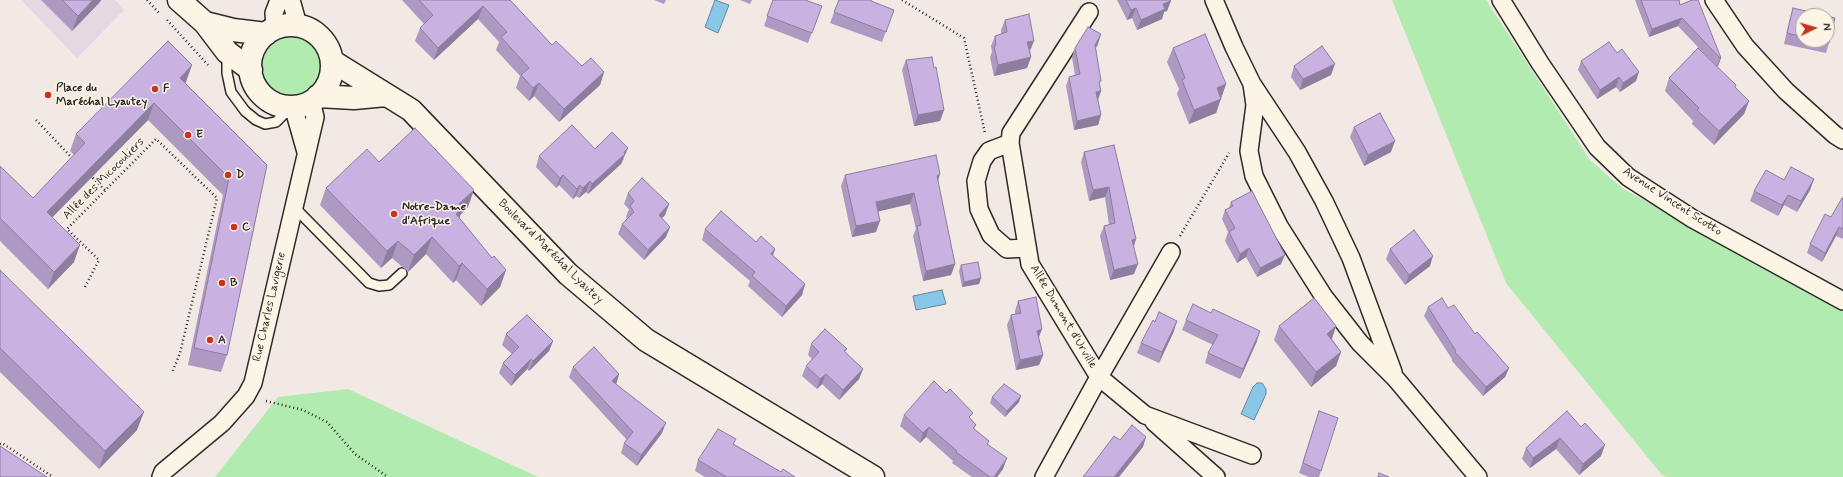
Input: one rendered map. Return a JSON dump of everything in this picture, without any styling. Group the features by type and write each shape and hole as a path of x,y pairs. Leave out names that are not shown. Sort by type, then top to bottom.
{"main road":[{"path":"179,0 205,23 227,52 251,70"},
{"path":"205,23 233,30 270,31"},
{"path":"304,103 325,89 330,80 332,60 328,48 321,37 310,29 298,25 285,25 270,31 256,44 251,56 251,70 254,81 260,92 268,100 279,105 304,103 354,98 386,96"},
{"name":"Boulevard Maréchal Lyautey","path":"332,60 386,96 411,110 568,274 646,340 873,477"}],"street":[{"path":"270,31 279,0"},
{"path":"291,0 298,25"},
{"path":"1214,0 1252,84 1297,152 1324,200 1351,258 1396,380"},
{"name":"Avenue Vincent Scotto","path":"1501,0 1540,63 1597,147 1628,177 1694,218 1843,301"},
{"path":"1714,0 1745,46 1786,91 1835,135 1843,140"},
{"name":"Allée Dumont d'Urville","path":"1089,12 1011,133 1010,143 1026,248 1030,264 1099,377 1145,415 1252,455"},
{"path":"1252,84 1255,104 1249,150 1254,176 1266,202 1324,297 1360,343 1396,380 1478,477"},
{"name":"Rue Charles Lavigerie","path":"161,477 164,472 222,423 246,396 253,383 306,154 304,103"},
{"path":"1010,143 989,152 982,161 976,181 980,209 991,235 1007,249 1026,248"},
{"path":"1044,477 1099,377 1171,252"},
{"path":"1145,415 1216,477"}],"lane":[{"path":"227,52 227,73 231,92 245,111 256,120 265,124 276,122 304,103"},
{"path":"293,206 369,282 379,286 389,285 402,273"}],"path":[{"path":"146,0 208,65 214,64 227,52"},
{"path":"902,0 964,38 989,152"},
{"path":"36,120 74,160"},
{"path":"1179,237 1231,150 1251,135"},
{"name":"Allée des Micocouliers","path":"85,287 99,260 67,229 156,139 217,198 180,353 172,373"},
{"path":"84,170 106,190"},
{"path":"246,396 303,410 327,422 355,454 388,477"},
{"path":"0,444 2,443 53,477"}],"shaded area":[{"path":"21,0 115,0 124,10 77,58"}],"green space":[{"path":"1392,0 1486,0 1590,160 1622,188 1843,312 1843,477 1667,477 1662,475 1506,283"},
{"path":"291,33 308,38 313,42 317,47 322,64 317,81 313,86 308,90 291,95 274,90 269,86 265,81 260,64 265,47 269,42 274,38"},
{"path":"348,389 538,477 215,477 278,397"}],"water":[{"path":"715,0 729,5 718,33 705,27"},
{"path":"942,290 946,304 916,310 913,296"},
{"path":"1257,383 1262,383 1266,389 1266,394 1254,420 1241,414 1253,387"}],"building":[{"path":"62,0 93,0 78,16"},
{"path":"419,0 510,0 552,45 556,41 582,66 591,58 604,72 564,109 539,83 533,88 521,75 529,68 501,37 507,32 483,6 438,48 420,28 433,15"},
{"path":"773,0 805,0 822,6 812,33 767,16"},
{"path":"839,0 871,0 894,10 886,32 834,12"},
{"path":"1126,0 1171,1 1163,4 1165,9 1141,20 1136,8 1131,10"},
{"path":"1641,0 1679,0 1680,5 1692,0 1698,0 1721,58 1682,18 1652,29"},
{"path":"1793,8 1795,8 1795,35 1787,33"},
{"path":"1029,14 1034,41 1027,42 1031,57 998,65 994,46 996,45 995,36 1007,32 1005,20"},
{"path":"1088,27 1101,34 1095,45 1101,81 1099,82 1101,91 1096,92 1101,115 1077,121 1069,77 1080,74 1075,48"},
{"path":"1205,34 1226,84 1217,88 1221,99 1194,110 1182,80 1185,78 1173,48"},
{"path":"168,41 192,65 180,78 267,165 227,355 194,348 229,178 154,103 47,212 80,245 54,272 0,218 0,166 33,198 85,143 76,134"},
{"path":"1609,42 1617,53 1622,49 1639,72 1623,83 1619,77 1600,90 1581,61"},
{"path":"1322,46 1335,64 1303,79 1294,66"},
{"path":"1698,48 1736,85 1735,87 1749,101 1719,131 1697,110 1699,108 1669,78"},
{"path":"932,57 934,68 936,67 944,110 918,115 906,60"},
{"path":"1380,113 1395,141 1368,155 1354,127"},
{"path":"572,125 595,149 612,132 628,148 624,152 625,154 592,184 590,181 583,188 580,185 577,189 563,175 560,178 539,156"},
{"name":"Notre-Dame d'Afrique","path":"415,128 474,190 459,204 463,208 456,214 492,258 494,256 506,270 487,289 462,263 459,266 432,237 414,255 398,241 387,251 326,188 367,149 379,162"},
{"path":"1114,145 1136,239 1132,240 1138,264 1114,270 1104,226 1115,223 1109,187 1093,190 1084,152"},
{"path":"936,155 940,174 937,176 955,264 926,271 917,226 921,225 914,193 876,202 880,221 856,226 845,175"},
{"path":"1791,167 1814,179 1801,201 1788,195 1782,205 1754,191 1766,170 1784,180"},
{"path":"642,178 669,204 659,215 670,227 648,250 622,224 634,212 630,206 634,201 628,193"},
{"path":"1252,191 1285,255 1260,268 1249,248 1240,254 1229,232 1235,228 1225,210 1233,206 1231,202"},
{"path":"1842,198 1843,229 1839,227 1825,253 1810,244 1825,214 1831,217"},
{"path":"721,211 756,242 761,236 775,249 771,254 805,284 786,306 752,276 755,272 705,229"},
{"path":"1414,230 1433,256 1409,275 1390,249"},
{"path":"978,262 981,278 964,282 961,265"},
{"path":"0,270 144,412 105,451 0,348"},
{"path":"1036,297 1042,329 1037,331 1043,355 1020,360 1011,315 1021,313 1018,301"},
{"path":"1314,298 1336,326 1327,334 1341,352 1316,372 1279,326"},
{"path":"1442,298 1448,308 1454,305 1475,334 1477,332 1509,368 1486,387 1455,352 1456,351 1428,307"},
{"path":"1193,304 1211,313 1213,309 1260,331 1243,369 1208,353 1218,335 1186,320"},
{"path":"1159,312 1177,321 1162,352 1141,343 1153,320 1155,322"},
{"path":"527,315 553,341 533,361 531,359 515,375 503,363 519,347 506,334"},
{"path":"825,329 847,349 844,351 863,369 843,390 826,374 820,379 806,366 819,352 811,344"},
{"path":"594,347 619,374 612,381 666,423 641,455 624,443 633,432 573,367"},
{"path":"934,381 946,393 950,389 973,413 969,417 976,425 973,428 989,441 987,444 1007,458 994,477 990,477 956,452 957,451 929,427 923,433 904,415"},
{"path":"1004,384 1021,396 1007,411 992,397"},
{"path":"1319,411 1338,418 1321,471 1303,463"},
{"path":"1567,411 1581,427 1585,423 1605,445 1583,464 1560,438 1533,458 1526,448"},
{"path":"1132,425 1146,437 1114,477 1083,477 1114,436 1120,440"},
{"path":"718,429 736,439 733,444 781,472 783,469 795,477 727,477 698,460"},
{"path":"0,446 47,477 0,477"},
{"path":"1379,473 1389,477 1378,477"}],"place":[{"name":"F","path":"155,89"},
{"name":"Place du Maréchal Lyautey","path":"48,95"},
{"name":"E","path":"188,135"},
{"name":"D","path":"228,175"},
{"name":"Notre-Dame d'Afrique","path":"394,214"},
{"name":"C","path":"234,227"},
{"name":"B","path":"222,283"},
{"name":"A","path":"210,340"}]}
